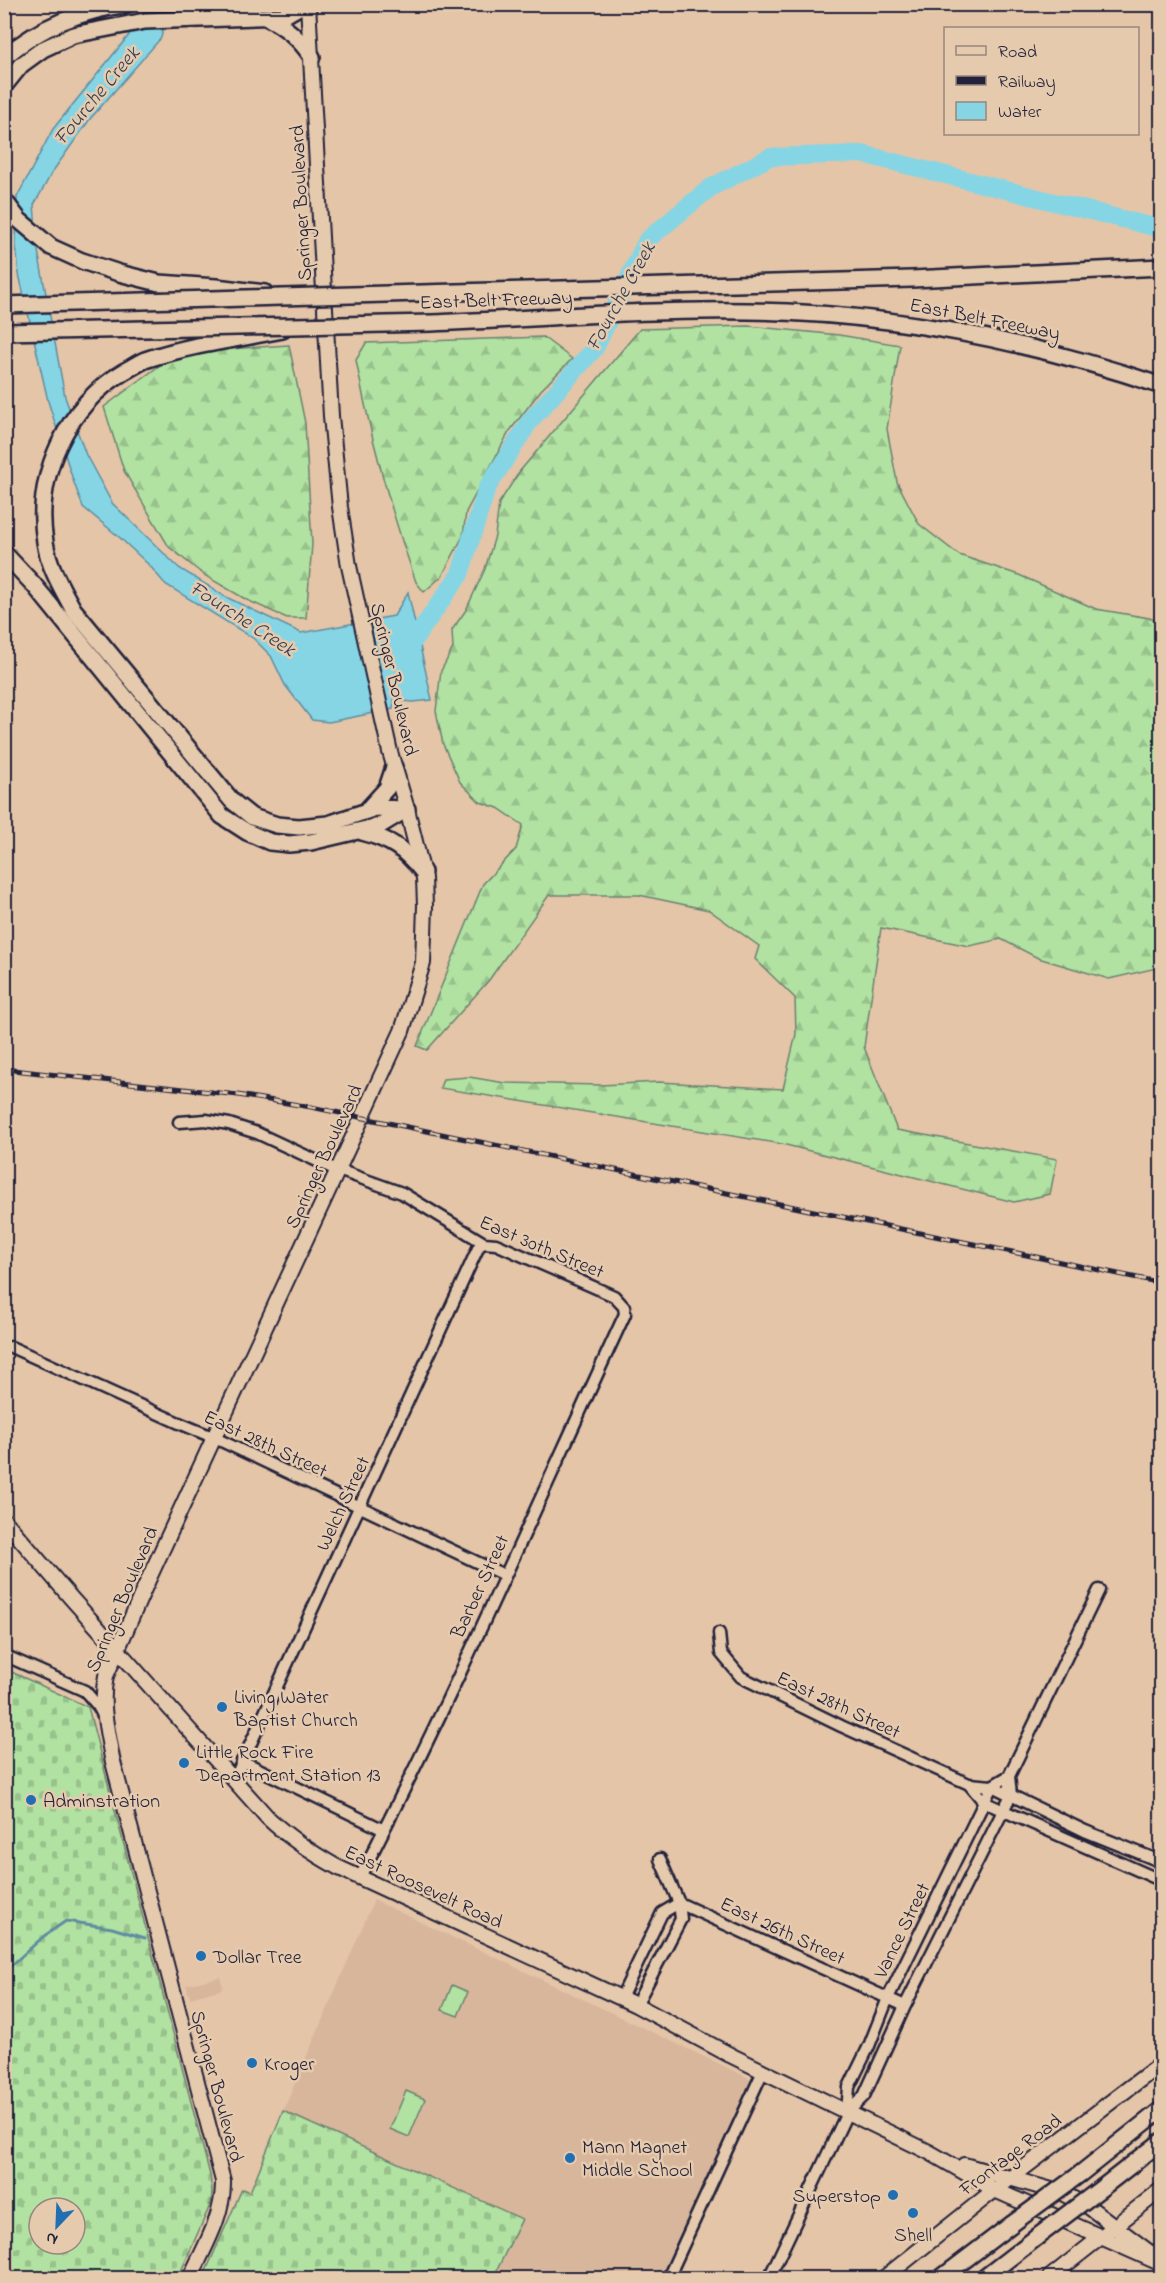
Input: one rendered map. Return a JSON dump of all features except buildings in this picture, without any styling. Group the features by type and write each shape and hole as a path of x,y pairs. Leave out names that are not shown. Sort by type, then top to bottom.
{"highway":[{"path":"4,57 30,38 66,19 96,9 127,4"},
{"path":"4,86 21,65 43,48 73,34 145,21 283,16 306,4"},
{"path":"266,17 284,26 300,40 312,57"},
{"path":"4,200 19,220 51,247 82,261 159,283 216,287 304,298"},
{"name":"East Belt Freeway","path":"4,305 912,279 1161,267"},
{"name":"East Belt Freeway","path":"4,332 188,327 304,327 673,312 798,313 917,324 1009,341 1113,369 1161,386"},
{"path":"304,327 211,344 143,361 109,381 86,401 62,437 50,466 42,505 45,542 53,573 72,609 232,801 252,817 277,825 299,827 328,824 375,808 407,809"},
{"path":"4,553 34,585 222,816 247,832 270,842 290,844 311,842 379,826 407,809"},
{"path":"365,812 387,788 392,760"},
{"path":"360,831 379,836 407,852 423,872"},
{"path":"941,2278 1080,2174 1161,2109"},
{"path":"984,2278 1161,2140"}],"main road":[{"name":"Springer Boulevard","path":"190,2278 219,2214 224,2181 112,1758 104,1717 106,1676 148,1580 402,1031 420,977 425,935 423,872 392,760 349,566 335,463 312,57 306,4"},
{"name":"East Roosevelt Road","path":"4,1520 234,1780 287,1836 327,1862 636,2005 847,2113 929,2152 995,2190 1161,2263"},
{"name":"Frontage Road","path":"884,2278 1161,2063"},
{"name":"East Roosevelt Road","path":"929,2152 1009,2179 1062,2193 1089,2207 1161,2263"},
{"path":"1049,2278 1161,2189"}],"street":[{"name":"East 30th Street","path":"179,1122 213,1121 257,1133 338,1170 402,1193 484,1243 496,1244 614,1296 624,1306"},
{"name":"Welch Street","path":"234,1780 479,1246 484,1243"},
{"name":"Barber Street","path":"360,1877 397,1807 625,1314 624,1306"},
{"name":"East 28th Street","path":"11,1347 179,1424 215,1438 504,1575"},
{"path":"1011,1795 1009,1776 1099,1590"},
{"name":"East 28th Street","path":"719,1633 721,1653 741,1677 969,1784 992,1786 1085,1831 1161,1862"},
{"path":"4,1655 85,1691 104,1717"},
{"path":"242,1761 384,1830"},
{"path":"992,1786 1009,1776"},
{"name":"East 28th Street","path":"969,1784 984,1803 1161,1881"},
{"name":"Vance Street","path":"847,2113 849,2087 869,2046 888,1998 992,1786"},
{"name":"Vance Street","path":"769,2278 847,2113 864,2096 905,2006 1011,1795"},
{"path":"636,2005 681,1919 679,1904 660,1859"},
{"path":"621,1998 662,1914 679,1904"},
{"name":"East 26th Street","path":"679,1904 905,2006"},
{"path":"668,2278 764,2071"}],"shaded area":[{"path":"374,1900 747,2077 752,2082 660,2278 493,2278 522,2219 283,2111"},
{"path":"220,1977 223,1986 220,1990 190,1998 186,1985"}],"green space":[{"path":"748,326 839,335 900,345 887,429 897,482 919,524 959,555 1019,575 1096,609 1161,620 1161,967 1109,979 1038,958 1001,939 969,946 881,928 864,1047 897,1130 1057,1159 1050,1194 1014,1202 782,1144 440,1088 443,1079 469,1077 505,1083 601,1085 659,1082 783,1089 796,1034 795,998 755,959 759,946 709,910 639,895 549,895 489,980 427,1050 417,1046 483,884 516,849 523,825 498,808 480,802 460,782 443,744 436,711 441,671 453,648 452,630 466,610 485,569 495,536 499,503 520,471 640,329"},
{"path":"543,337 572,359 541,390 509,432 466,512 463,536 442,576 424,592 416,582 389,500 356,360 366,343"},
{"path":"289,345 305,423 312,544 306,618 287,618 247,600 204,575 169,547 124,471 104,407 167,360 229,349"},
{"path":"5,1669 88,1707 210,2175 211,2203 178,2278 5,2278"},
{"path":"452,1985 468,1992 458,2016 442,2010"},
{"path":"406,2091 425,2099 409,2137 390,2129"},
{"path":"283,2111 522,2219 493,2278 203,2278 242,2189 250,2192"}],"water":[{"path":"141,5 169,5 161,38 90,119 53,171 34,205 38,251 65,397 86,455 112,503 179,568 226,597 301,633 394,616 408,592 432,700 413,702 394,700 393,709 329,722 312,720 285,685 271,656 253,638 165,584 150,566 83,507 48,401 19,274 16,245 17,197 53,129 129,35"}],"waterway":[{"name":"Fourche Creek","path":"401,650 407,650 460,574 487,488 530,421 595,348 647,240 710,188 770,157 862,154 1162,229"},
{"path":"4,1972 44,1936 66,1921 112,1928 145,1938"}],"railway":[{"path":"4,1069 238,1095 311,1107 1162,1283"}],"place":[{"name":"Living Water Baptist Church","path":"222,1707"},
{"name":"Little Rock Fire Department Station 13","path":"184,1763"},
{"name":"Adminstration","path":"31,1800"},
{"name":"Dollar Tree","path":"201,1956"},
{"name":"Kroger","path":"252,2063"},
{"name":"Mann Magnet Middle School","path":"570,2158"},
{"name":"Superstop","path":"893,2195"},
{"name":"Shell","path":"913,2213"}]}
